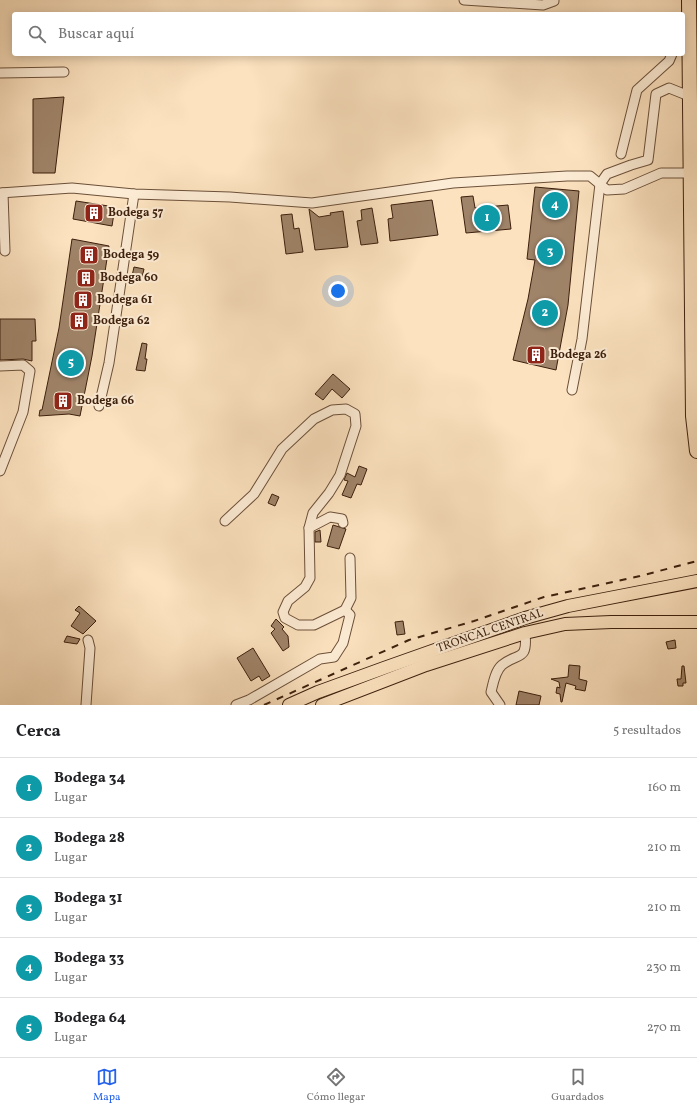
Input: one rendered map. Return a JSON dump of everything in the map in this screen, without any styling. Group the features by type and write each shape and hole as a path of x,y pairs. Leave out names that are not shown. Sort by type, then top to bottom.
{"highway":[{"path":"689,0 686,39 689,96 693,416 697,451"}],"main road":[{"name":"TRONCAL CENTRAL","path":"289,705 318,692 525,618 568,606 697,581"},
{"name":"TRONCAL CENTRAL","path":"322,705 426,665 525,633 565,624 611,622 697,622"}],"street":[{"path":"464,0 543,5 554,0"},
{"path":"621,154 637,90 669,61 671,56"},
{"path":"0,73 64,72"},
{"path":"572,390 582,339 600,184 607,174 631,164 648,160 656,94 669,88 689,96"},
{"path":"5,251 1,193 72,188 134,194 230,197 312,203 453,183 567,176 590,176 607,190 624,189 661,173 690,172"},
{"path":"100,406 109,362 134,194"},
{"path":"0,366 23,365 30,371 23,412 0,471"},
{"path":"225,521 254,494 282,449 314,419 332,410 346,410 356,414 356,426 340,475 329,494 312,513 309,528 310,578 305,587 288,601 283,612 285,618 298,625 314,625 346,610 351,598 350,558"},
{"path":"309,528 330,518 342,519 343,523"},
{"path":"236,705 249,700 320,660 334,657 343,643 350,615 346,610"},
{"path":"500,705 491,692 495,678 501,666 521,655 526,649 525,633"},
{"path":"86,705 90,648 88,640"}],"building":[{"path":"64,97 55,173 33,173 33,99"},
{"path":"535,187 579,191 568,305 556,370 513,360 528,299 535,260 527,259"},
{"path":"473,196 475,208 508,205 511,229 466,233 461,197"},
{"path":"432,200 438,235 390,241 388,219 393,218 391,205"},
{"name":"Bodega 57","path":"76,201 115,207 112,226 73,219"},
{"path":"372,208 378,243 361,245 357,221 362,220 361,210"},
{"path":"309,209 319,217 331,215 330,213 343,211 348,247 315,250"},
{"path":"292,214 294,229 299,228 303,252 286,254 281,215"},
{"path":"72,239 109,246 92,356 80,416 69,414 39,416 40,410 42,410 59,328"},
{"path":"134,267 144,269 142,277 132,276"},
{"path":"0,319 35,319 36,341 32,341 32,361 23,359 0,360"},
{"path":"142,343 147,344 145,371 136,370"},
{"path":"333,374 350,389 342,398 332,389 323,400 315,394"},
{"path":"359,466 367,469 361,485 357,484 351,498 342,495 348,481 344,480 347,473 355,477"},
{"path":"272,494 279,497 275,506 268,503"},
{"path":"333,525 346,529 339,549 327,546"},
{"path":"320,530 321,542 315,542 315,532"},
{"path":"79,606 96,621 83,634 71,626 80,613 75,610"},
{"path":"276,619 284,627 282,629 288,636 289,647 283,651 271,633 275,629 271,626"},
{"path":"403,621 405,634 397,635 395,622"},
{"path":"67,636 80,639 77,644 64,642"},
{"path":"675,640 676,648 668,649 666,642"},
{"path":"253,648 270,676 262,681 259,676 251,681 237,658"},
{"path":"569,665 580,666 579,679 587,681 585,691 575,689 576,686 566,683 561,702 560,694 556,693 557,687 560,688 559,682 551,679 568,677"},
{"path":"682,666 684,666 686,683 683,683 683,686 678,686 677,679 681,679"},
{"path":"519,691 541,696 539,705 516,705"}],"railway":[{"path":"264,705 409,640 474,621 544,597 640,576 697,561"}],"place":[{"name":"Bodega 33","path":"555,205"},
{"name":"Bodega 57","path":"94,213"},
{"name":"Bodega 34","path":"487,218"},
{"name":"Bodega 31","path":"550,252"},
{"name":"Bodega 59","path":"89,255"},
{"name":"Bodega 60","path":"86,278"},
{"name":"Bodega 61","path":"83,300"},
{"name":"Bodega 28","path":"545,313"},
{"name":"Bodega 62","path":"79,321"},
{"name":"Bodega 26","path":"536,355"},
{"name":"Bodega 64","path":"71,363"},
{"name":"Bodega 66","path":"63,401"}]}
